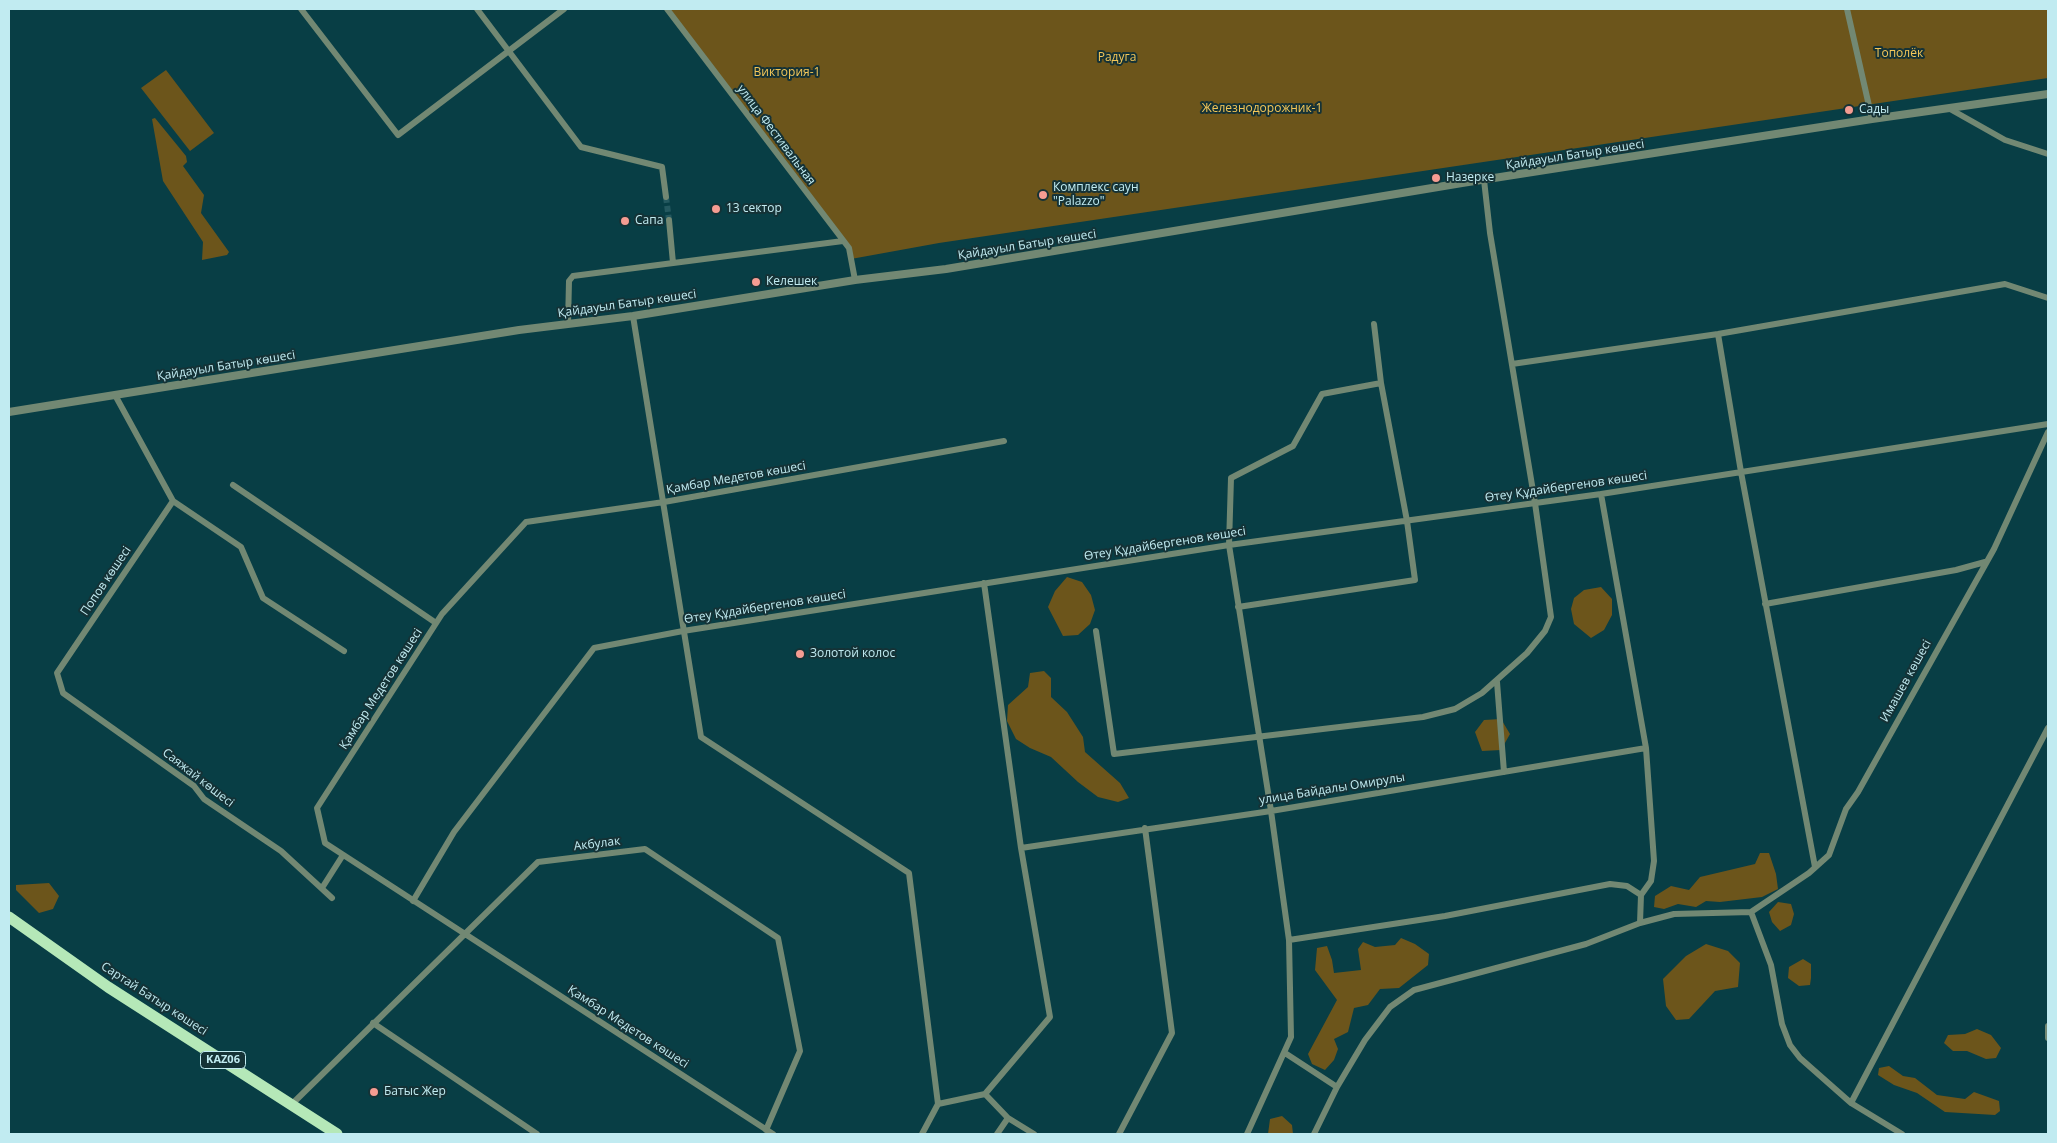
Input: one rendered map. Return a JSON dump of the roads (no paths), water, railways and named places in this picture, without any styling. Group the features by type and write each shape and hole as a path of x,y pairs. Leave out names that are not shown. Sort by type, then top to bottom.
{"highway":[{"name":"Сартай Батыр көшесі","path":"9,917 108,987 337,1134"}],"street":[{"path":"301,9 398,135 564,9"},
{"path":"477,9 582,146 662,167 666,197"},
{"name":"улица Фестивальная","path":"667,9 849,248 855,280"},
{"path":"1847,9 1872,119"},
{"name":"Қайдауыл Батыр көшесі","path":"9,412 855,280 971,265 1484,180 1872,119 2048,94"},
{"path":"1950,109 2006,140 2048,154"},
{"path":"1096,631 1114,754 1423,717 1454,709 1482,693 1497,682 1527,653 1545,631 1551,617 1535,503 1490,233 1484,180"},
{"path":"668,220 673,263"},
{"path":"568,324 569,281 571,277 843,241"},
{"path":"1512,364 1718,334 2005,284 2048,298"},
{"path":"633,316 701,737 909,873 938,1104 922,1134"},
{"path":"1238,607 1415,580 1407,520 1382,383 1374,324"},
{"path":"1718,334 1765,604 1815,867"},
{"path":"1247,1134 1286,1053 1291,1037 1289,940 1271,810 1229,545 1231,478 1293,446 1322,394 1382,383"},
{"path":"115,395 173,501 241,547 264,598 344,651"},
{"name":"Өтеу Құдайбергенов көшесі","path":"413,901 454,832 594,648 984,583 1229,545 1601,494 2048,424"},
{"name":"Имашев көшесі","path":"1751,912 1815,867 1828,855 1846,809 1858,792 1985,562 1994,549 2048,432"},
{"name":"Қамбар Медетов көшесі","path":"774,1134 464,935 325,843 317,808 442,614 526,522 664,502 1004,441"},
{"path":"233,485 436,624"},
{"path":"1601,494 1646,748 1654,861 1651,880 1641,895 1640,923"},
{"name":"Попов көшесі","path":"57,673 173,501"},
{"path":"1765,604 1956,570 1985,562"},
{"path":"938,1104 985,1094 1050,1017 1021,848 984,583"},
{"name":"Саяжай көшесі","path":"57,673 63,693 194,786 204,799 281,851 332,898"},
{"path":"1497,682 1504,772"},
{"path":"1851,1103 2048,728"},
{"name":"улица Байдалы Омирулы","path":"1021,848 1271,810 1646,748"},
{"path":"1119,1134 1172,1033 1145,828"},
{"name":"Акбулак","path":"291,1105 538,862 644,850 778,938 800,1051 766,1130"},
{"path":"322,888 343,855"},
{"path":"1289,940 1445,916 1610,884 1628,886 1641,895"},
{"path":"1314,1134 1336,1087 1365,1040 1390,1007 1414,990 1586,944 1640,923 1674,914 1751,912 1770,966 1782,1024 1790,1044 1800,1058 1851,1103 1902,1134"},
{"path":"373,1024 537,1134"},
{"path":"2048,1026 2048,1038"},
{"path":"1286,1053 1336,1087"},
{"path":"985,1094 1008,1118 1034,1134"},
{"path":"997,1134 1008,1118"}],"tunnel":[{"path":"666,197 669,220"}],"place":[{"name":"Сады","path":"1849,110"},
{"name":"Назерке","path":"1436,178"},
{"name":"Комплекс саун \"Palazzo\"","path":"1043,195"},
{"name":"13 сектор","path":"716,209"},
{"name":"Сапа","path":"625,221"},
{"name":"Келешек","path":"756,282"},
{"name":"Золотой колос","path":"800,654"},
{"name":"Батыс Жер","path":"374,1092"}],"park label":[{"name":"Тополёк","path":"1899,54"},
{"name":"Радуга","path":"1117,58"},
{"name":"Виктория-1","path":"787,73"},
{"name":"Железнодорожник-1","path":"1262,109"}]}
